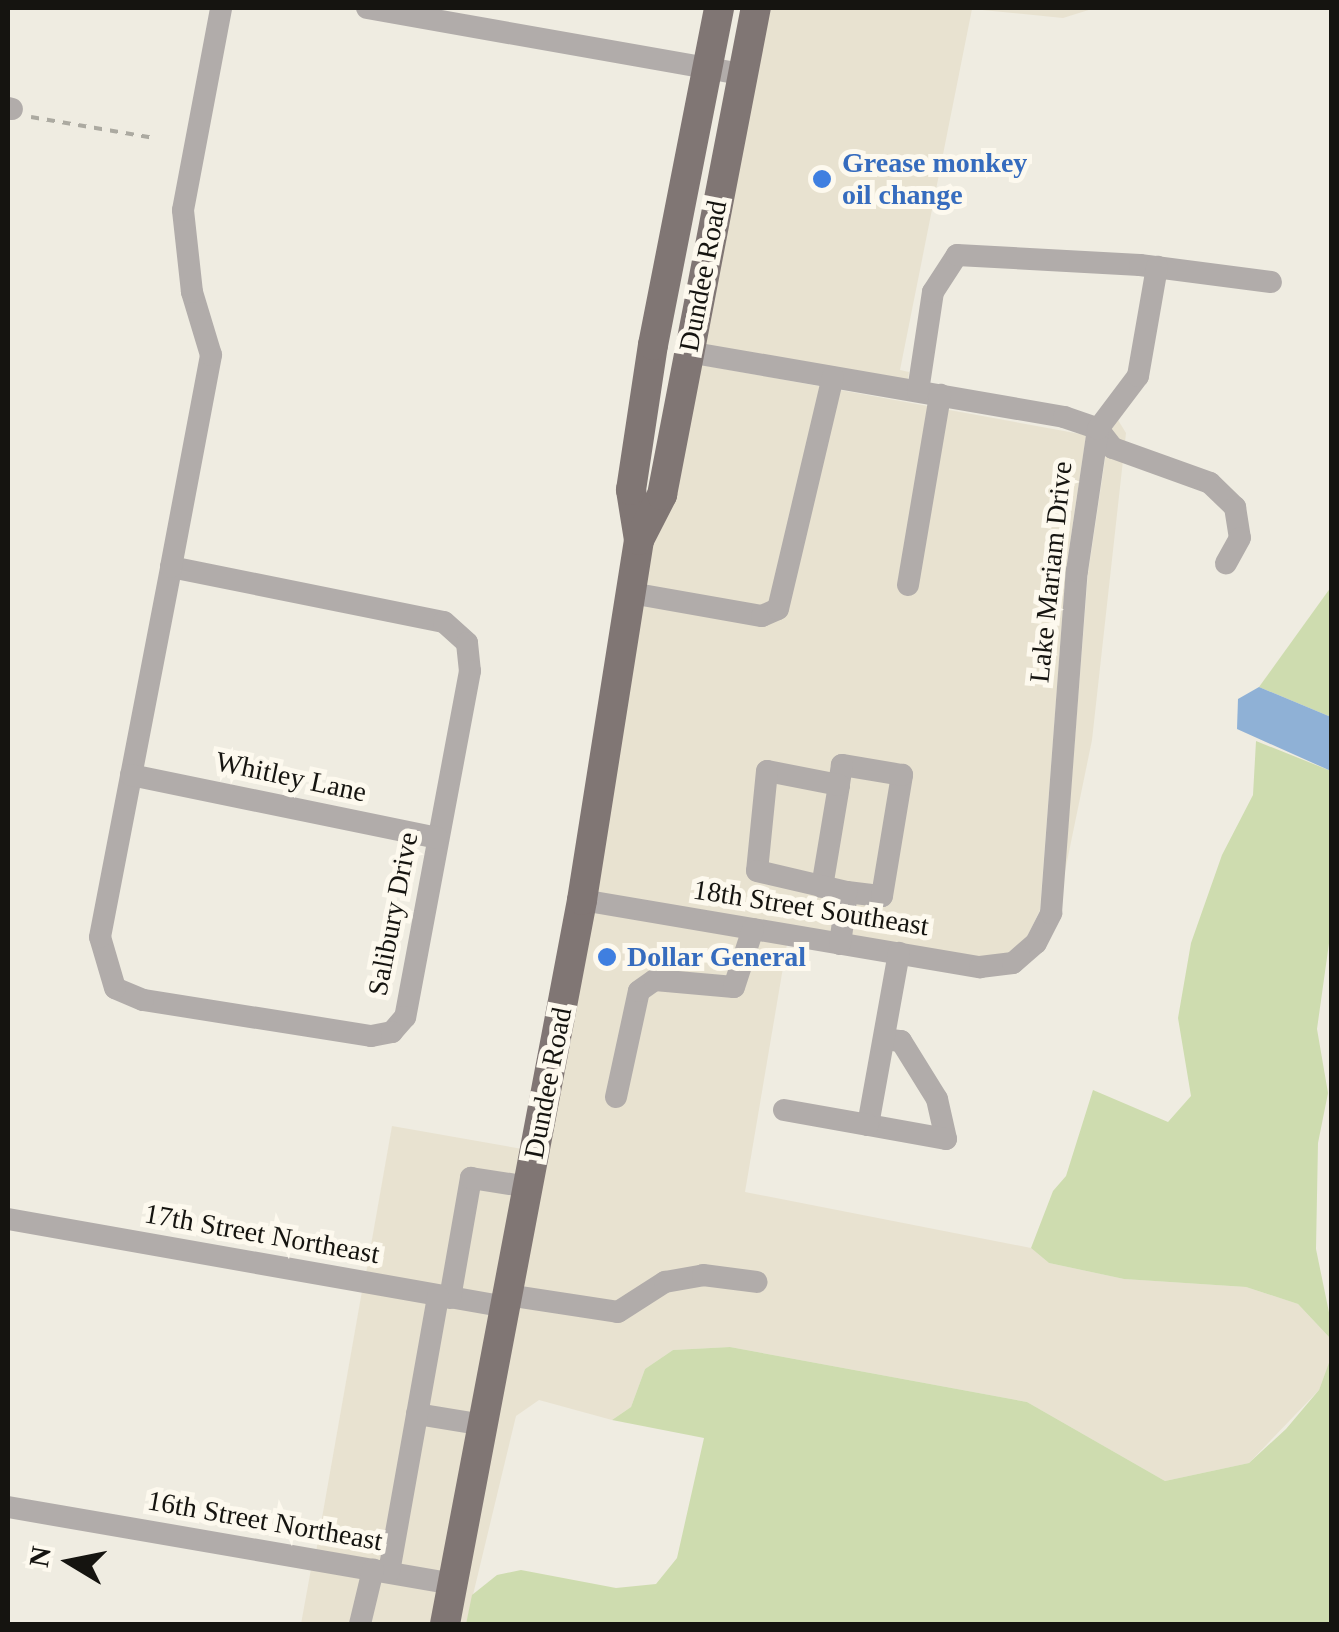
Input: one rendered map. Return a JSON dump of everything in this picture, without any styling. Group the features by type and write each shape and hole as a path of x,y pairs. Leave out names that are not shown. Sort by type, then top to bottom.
{"main road":[{"name":"Dundee Road","path":"640,540 631,490 720,8"},
{"name":"Dundee Road","path":"445,1624 582,900 640,540 662,495 756,8"}],"street":[{"name":"Salibury Drive","path":"171,567 444,622 467,643 470,671 404,1017 392,1032 371,1036 143,1000 115,988 100,937 211,355 192,292 183,210 221,8"},
{"path":"367,8 743,74"},
{"path":"908,585 929,393 933,292 957,255 1157,267 1271,282"},
{"path":"1157,267 1138,376 1098,429 1113,448 1210,483 1235,507 1240,538 1226,563"},
{"name":"Lake Mariam Drive","path":"688,352 929,393 1098,429 1077,571 1051,913 1026,952"},
{"path":"631,593 762,616 778,609 834,376"},
{"path":"822,888 839,784 842,764 902,775 882,896 822,888 756,872 767,771 839,784"},
{"name":"Whitley Lane","path":"131,775 438,838"},
{"path":"840,944 848,892"},
{"name":"18th Street Southeast","path":"582,900 980,967 1013,963 1026,952"},
{"path":"616,1097 639,992 655,980 734,988 752,929"},
{"path":"868,1126 899,953"},
{"path":"784,1110 946,1139 936,1099 901,1041 884,1038"},
{"path":"360,1624 381,1571 472,1178 528,1187"},
{"name":"17th Street Northeast","path":"8,1219 444,1297 618,1312 666,1282 703,1275 756,1282"},
{"path":"417,1414 484,1426"},
{"name":"16th Street Northeast","path":"8,1507 454,1584"}],"path":[{"path":"14,112 154,138"}],"shaded area":[{"path":"767,8 1095,8 1063,18 972,9 900,370 909,372 908,380 701,345"},
{"path":"697,364 1086,435 1066,570 1040,910 1027,937 1008,953 980,957 594,893 649,549"},
{"path":"1118,420 1126,433 1092,740 1064,876 1088,573 1109,433"},
{"path":"591,912 787,944 745,1192 1031,1248 1049,1263 1124,1279 1246,1287 1298,1304 1329,1337 1330,1361 1319,1390 1249,1463 1165,1481 1027,1402 730,1347 673,1350 645,1369 631,1407 612,1420 539,1400 516,1416 466,1624 456,1624"},
{"path":"392,1126 524,1149 498,1296 366,1273"},
{"path":"362,1291 494,1314 448,1573 316,1550"},
{"path":"311,1569 441,1591 434,1624 301,1624"}],"green space":[{"path":"1331,587 1331,717 1259,687"},
{"path":"1256,741 1331,771 1331,929 1317,1029 1328,1093 1318,1143 1316,1249 1332,1327 1331,1624 466,1624 472,1595 497,1575 521,1570 616,1588 656,1584 677,1558 704,1438 612,1420 631,1407 645,1369 673,1350 730,1347 1027,1402 1165,1481 1249,1463 1286,1429 1319,1390 1330,1360 1329,1337 1298,1304 1246,1287 1124,1279 1049,1263 1031,1248 1053,1191 1066,1176 1093,1090 1168,1122 1191,1096 1178,1018 1191,943 1222,855 1253,795"}],"water":[{"path":"1259,687 1331,717 1331,771 1237,729 1238,699"}],"place":[{"name":"Grease monkey oil change","path":"822,179"},
{"name":"Dollar General","path":"607,957"}]}
